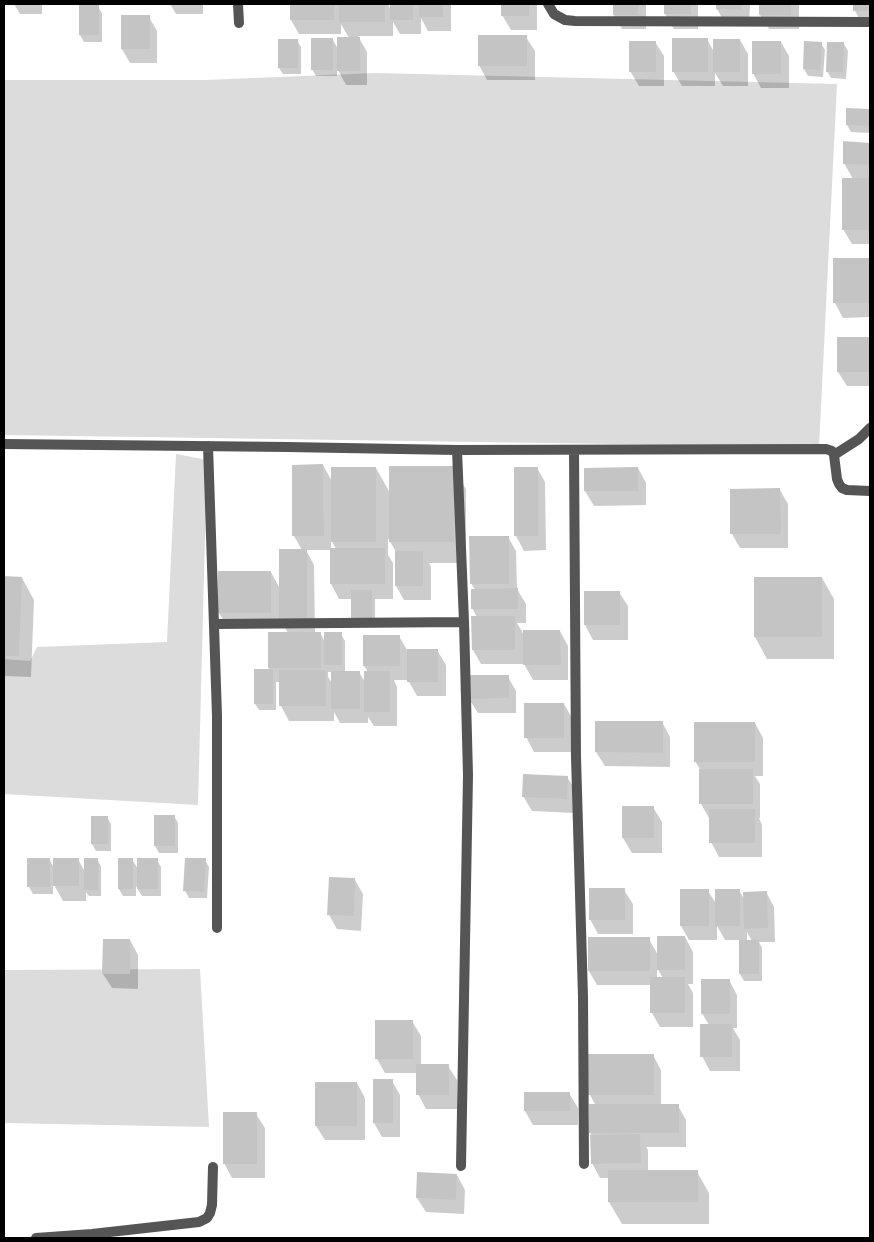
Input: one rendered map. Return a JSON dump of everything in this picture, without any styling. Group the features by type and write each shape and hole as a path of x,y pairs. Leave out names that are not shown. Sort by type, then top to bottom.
{"street":[{"path":"238,4 239,23"},
{"path":"548,4 554,14 565,20 575,21 870,22"},
{"path":"834,455 859,439 870,428"},
{"path":"4,444 457,450 826,449 832,451 834,455 837,479 842,488 870,491"},
{"path":"208,446 217,716 217,928"},
{"path":"457,450 468,775 461,1166"},
{"path":"574,450 576,756 583,997 584,1164"},
{"path":"214,624 464,622"},
{"path":"36,1238 199,1222 207,1218 212,1205 213,1167"}],"shaded area":[{"path":"375,73 837,84 819,447 4,435 4,80 205,80"},
{"path":"176,454 207,460 198,805 4,794 4,659 30,661 37,647 167,642"},
{"path":"200,969 209,1127 4,1123 4,970"}],"building":[{"path":"290,4 334,4 334,20 290,20"},
{"path":"339,4 385,4 385,22 339,22"},
{"path":"390,4 413,4 413,20 390,20"},
{"path":"419,4 443,4 443,17 419,17"},
{"path":"501,4 529,4 529,16 501,16"},
{"path":"613,4 638,4 638,15 613,15"},
{"path":"664,4 691,4 691,14 664,14"},
{"path":"716,4 741,4 741,10 716,9"},
{"path":"759,4 791,4 791,15 759,15"},
{"path":"853,4 870,4 870,11 853,11"},
{"path":"79,5 99,5 99,35 79,35"},
{"path":"121,15 150,15 150,49 121,49"},
{"path":"478,35 527,35 527,66 478,66"},
{"path":"337,37 360,37 360,71 337,71"},
{"path":"311,38 333,38 333,70 311,70"},
{"path":"672,38 708,38 708,72 672,72"},
{"path":"278,39 298,39 298,68 278,68"},
{"path":"713,39 740,39 740,72 713,72"},
{"path":"629,41 656,41 656,72 629,72"},
{"path":"752,41 781,41 781,74 752,74"},
{"path":"804,41 822,42 820,70 803,69"},
{"path":"827,42 844,42 843,72 826,72"},
{"path":"846,108 870,109 870,126 846,125"},
{"path":"843,141 870,143 870,165 843,164"},
{"path":"842,178 870,178 870,230 842,230"},
{"path":"833,258 870,258 870,303 833,303"},
{"path":"837,337 870,337 870,372 837,372"},
{"path":"323,464 324,536 292,536 292,465"},
{"path":"389,466 454,466 454,542 389,542"},
{"path":"331,467 376,467 376,542 331,542"},
{"path":"514,467 538,467 538,536 514,536"},
{"path":"638,467 638,491 584,491 584,468"},
{"path":"780,488 781,534 730,534 730,489"},
{"path":"469,536 509,536 509,584 470,584"},
{"path":"330,548 385,548 385,584 330,584"},
{"path":"279,549 307,549 307,621 279,621"},
{"path":"395,551 423,551 423,586 395,586"},
{"path":"218,571 271,571 271,613 218,613"},
{"path":"4,576 22,577 19,656 4,656"},
{"path":"754,577 822,577 822,637 754,637"},
{"path":"518,588 518,609 471,609 471,589"},
{"path":"351,590 372,590 372,620 351,620"},
{"path":"584,591 620,591 620,625 584,625"},
{"path":"471,616 515,616 515,650 472,650"},
{"path":"523,630 560,630 561,665 523,665"},
{"path":"268,632 321,632 321,668 268,668"},
{"path":"324,632 342,632 342,665 324,665"},
{"path":"363,635 400,635 400,666 363,666"},
{"path":"407,649 438,649 438,682 407,682"},
{"path":"254,669 273,669 273,704 254,704"},
{"path":"279,670 326,670 326,706 279,706"},
{"path":"331,671 360,671 360,709 331,709"},
{"path":"364,671 390,671 390,712 364,712"},
{"path":"468,675 509,675 509,698 468,699"},
{"path":"524,703 564,703 564,738 524,738"},
{"path":"595,721 663,721 663,753 595,752"},
{"path":"694,722 755,722 755,762 694,762"},
{"path":"699,769 753,769 753,804 699,804"},
{"path":"523,774 568,776 567,799 522,797"},
{"path":"622,806 654,806 654,838 622,838"},
{"path":"709,809 755,809 755,843 709,843"},
{"path":"154,815 175,815 175,846 154,846"},
{"path":"91,816 108,816 108,844 91,844"},
{"path":"27,858 50,858 50,887 27,887"},
{"path":"53,858 79,858 79,886 53,886"},
{"path":"84,858 98,858 98,890 84,890"},
{"path":"118,858 133,858 133,889 118,889"},
{"path":"137,858 158,858 158,889 137,889"},
{"path":"185,858 206,858 204,892 183,891"},
{"path":"329,877 355,878 354,916 327,915"},
{"path":"589,888 625,888 625,920 589,920"},
{"path":"680,889 709,889 709,926 680,926"},
{"path":"715,889 740,889 740,926 715,926"},
{"path":"767,891 768,928 744,929 743,892"},
{"path":"657,936 685,936 685,970 657,970"},
{"path":"588,937 650,937 650,971 588,971"},
{"path":"103,939 130,939 130,974 102,974"},
{"path":"739,940 759,940 759,974 739,974"},
{"path":"650,977 685,977 685,1013 650,1013"},
{"path":"701,979 730,979 730,1014 701,1014"},
{"path":"375,1020 413,1020 413,1059 375,1059"},
{"path":"700,1024 732,1024 732,1057 700,1057"},
{"path":"588,1054 654,1054 654,1095 588,1095"},
{"path":"416,1064 449,1064 449,1095 416,1095"},
{"path":"373,1079 393,1079 393,1123 373,1123"},
{"path":"315,1082 357,1082 357,1126 315,1126"},
{"path":"524,1092 570,1092 570,1111 524,1111"},
{"path":"589,1104 679,1104 679,1133 589,1133"},
{"path":"223,1112 257,1112 257,1164 223,1164"},
{"path":"640,1134 641,1163 591,1164 590,1135"},
{"path":"608,1170 698,1170 698,1202 608,1202"},
{"path":"417,1172 457,1174 456,1200 416,1198"}]}
